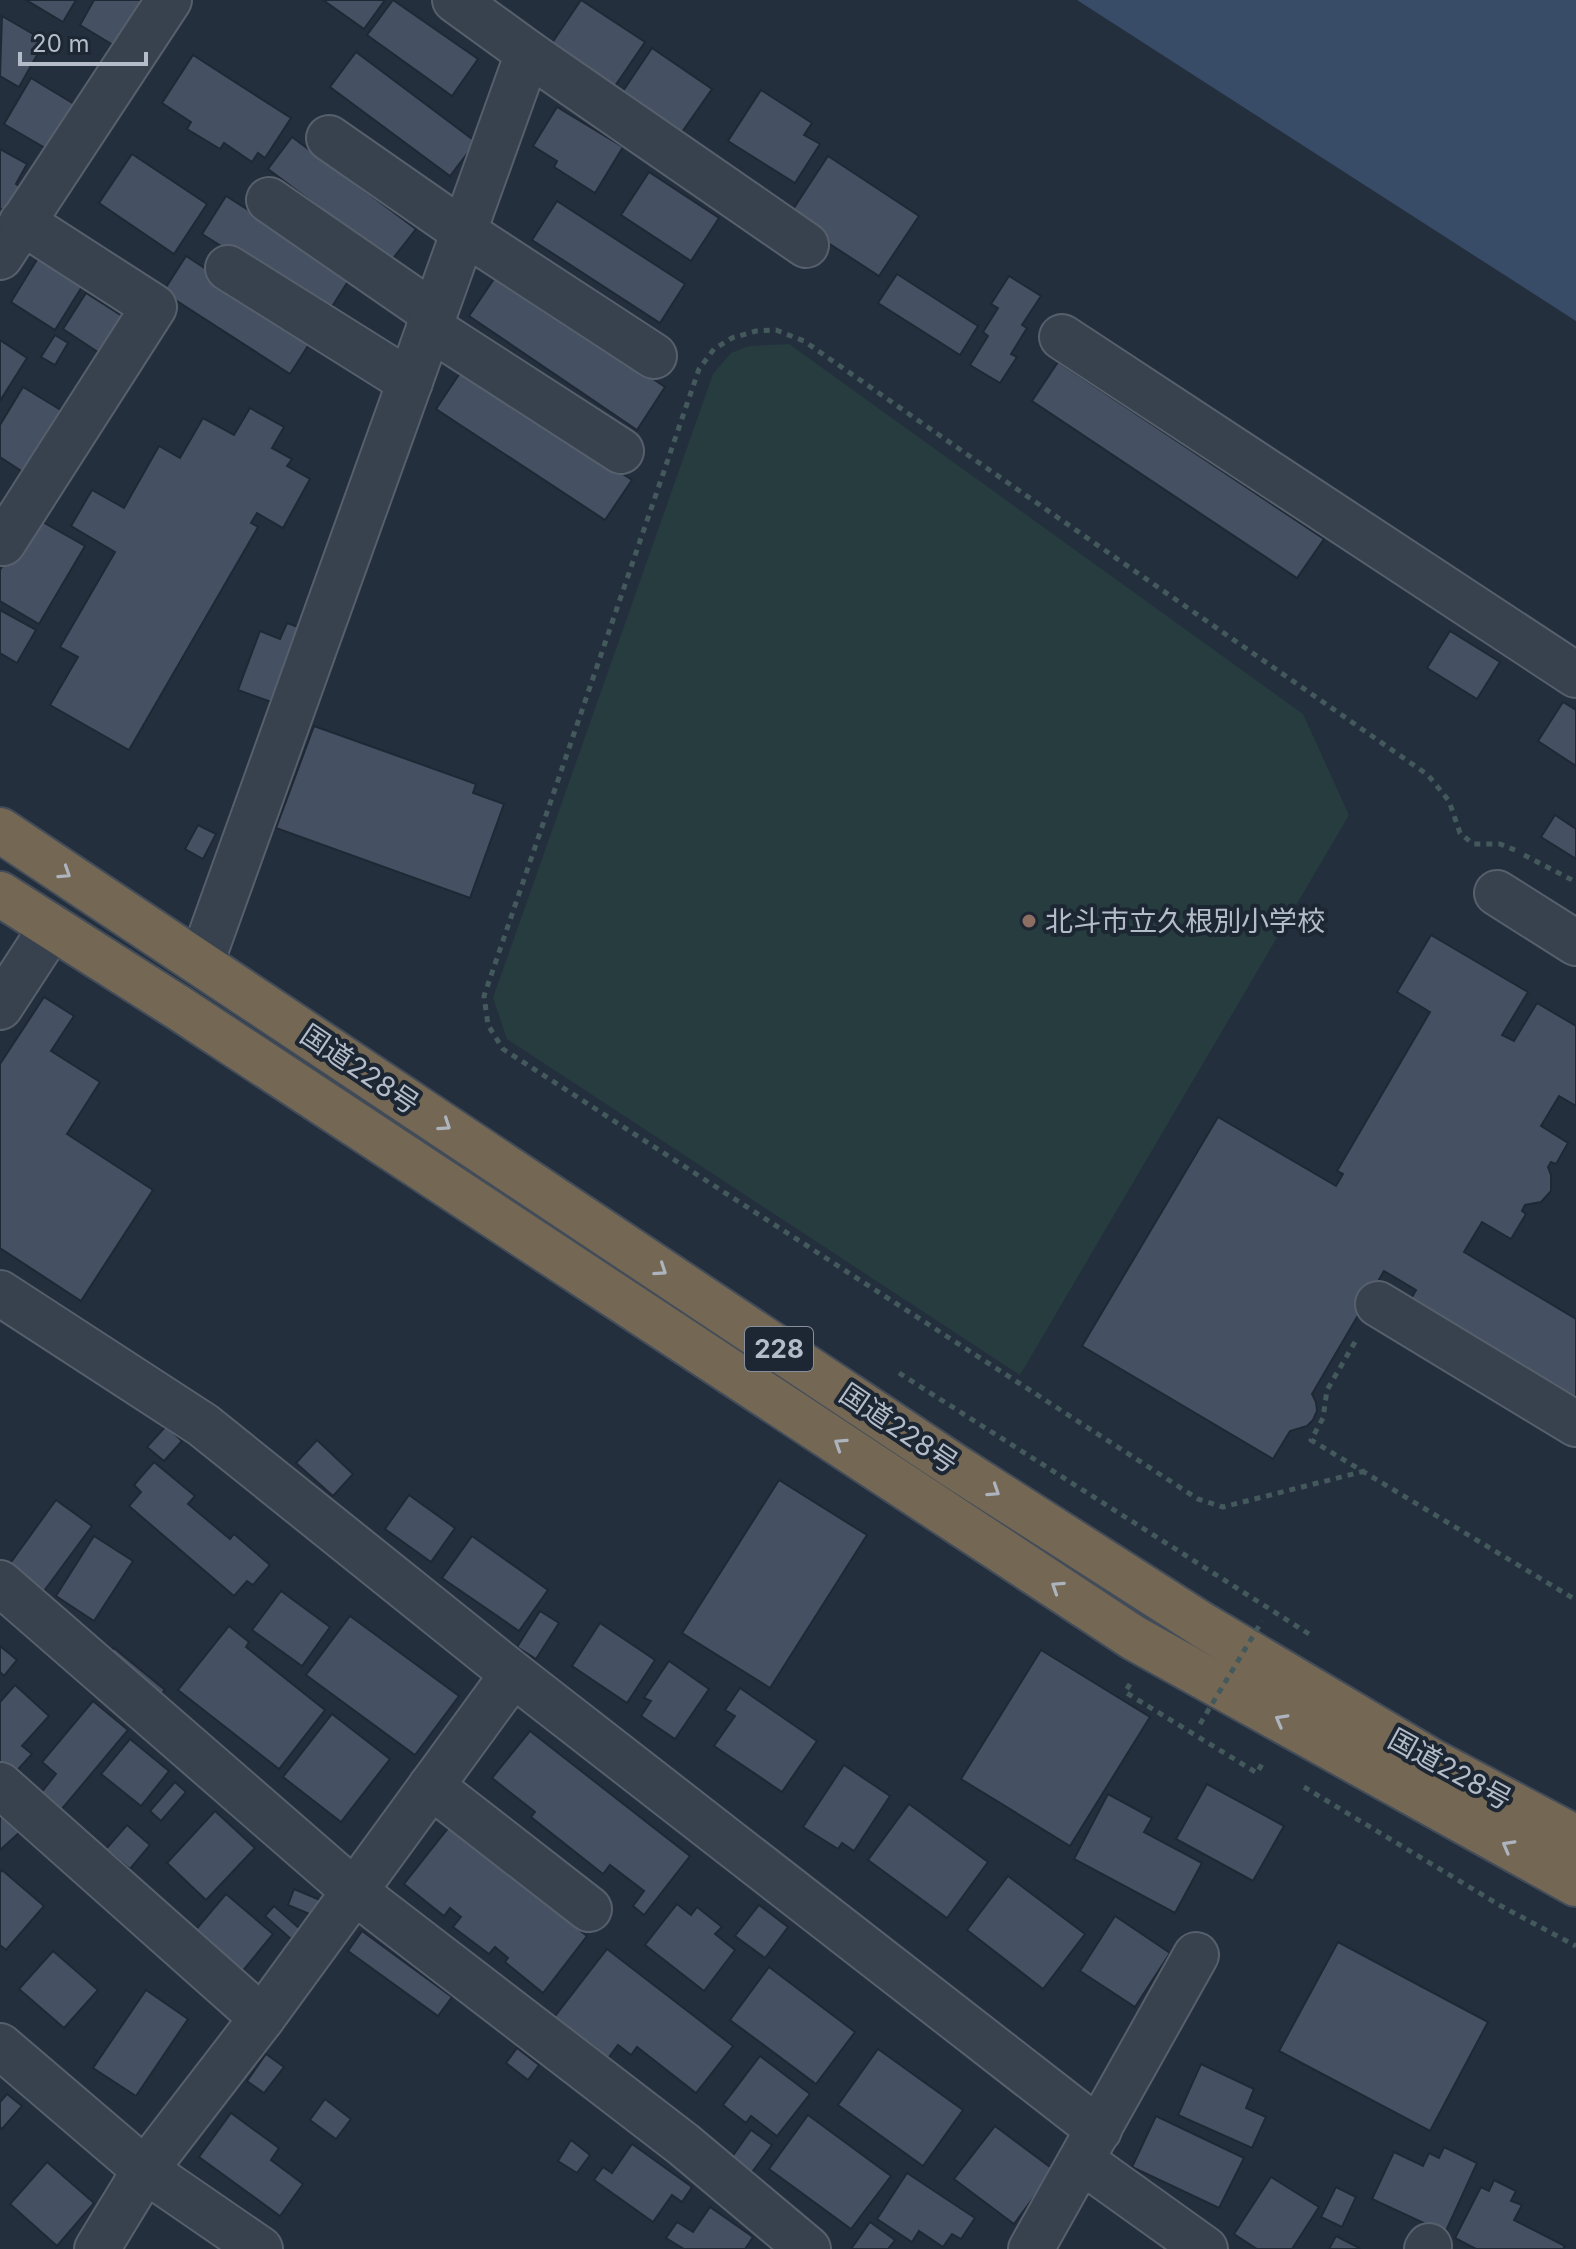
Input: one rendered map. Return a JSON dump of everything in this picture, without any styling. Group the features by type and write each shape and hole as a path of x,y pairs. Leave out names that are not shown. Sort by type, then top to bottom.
{"highway":[{"name":"国道228号","path":"0,830 941,1457 1204,1626 1431,1761 1576,1838"},
{"name":"国道228号","path":"0,894 206,1026 1134,1638 1576,1884"}],"street":[{"path":"3,543 154,307 11,239 169,0"},
{"path":"455,0 806,245"},
{"path":"201,963 528,53"},
{"path":"329,138 464,232 654,356"},
{"path":"269,200 432,320 621,451"},
{"path":"228,268 410,382"},
{"path":"1062,337 1576,675"},
{"path":"1497,893 1576,943"},
{"path":"0,1007 52,927"},
{"path":"0,1293 203,1425 1090,2146 1205,2249"},
{"path":"1378,1304 1576,1424"},
{"path":"0,1583 354,1891 683,2144 808,2249"},
{"path":"97,2249 145,2170 262,2018 513,1674"},
{"path":"0,1785 262,2018"},
{"path":"431,1786 589,1909"},
{"path":"1031,2249 1196,1955"},
{"path":"0,2046 145,2170 260,2249"}],"path":[{"path":"1365,1471 1223,1507 1198,1499 503,1049 488,1025 484,996 699,369 714,349 732,338 756,331 776,330 804,341 1428,775 1449,801 1460,833 1473,844 1500,844 1576,882"},
{"path":"1378,1304 1327,1390 1323,1418 1311,1440 1576,1600"},
{"path":"1200,1724 1262,1621"}],"green space":[{"path":"789,344 1303,714 1349,815 1020,1375 507,1039 493,998 713,374 731,353 749,346"}],"water":[{"path":"1077,0 1576,0 1576,321"}],"building":[{"path":"26,0 76,0 63,22"},
{"path":"94,0 147,0 118,48 80,25"},
{"path":"323,0 385,0 364,29"},
{"path":"393,0 478,59 452,96 367,35"},
{"path":"581,0 645,42 615,86 552,43"},
{"path":"2,16 45,41 19,87 0,76"},
{"path":"652,48 712,89 682,132 667,122 662,130 617,100"},
{"path":"356,52 476,142 450,176 330,87"},
{"path":"193,55 291,118 265,158 258,153 252,162 224,143 220,149 187,129 191,122 162,103"},
{"path":"31,78 79,107 52,152 4,124"},
{"path":"761,90 812,123 804,135 820,144 795,183 728,141"},
{"path":"557,107 623,147 595,193 554,167 557,161 533,146"},
{"path":"292,137 416,229 391,261 268,169"},
{"path":"0,149 27,164 16,184 22,188 7,212 0,208"},
{"path":"132,154 207,204 174,254 99,203"},
{"path":"828,156 919,216 879,276 788,217"},
{"path":"649,172 719,218 691,261 621,215"},
{"path":"226,196 352,275 328,313 202,234"},
{"path":"557,201 685,284 660,323 532,240"},
{"path":"186,256 313,338 290,374 163,292"},
{"path":"38,258 83,285 55,330 11,302"},
{"path":"498,273 665,387 637,430 469,316"},
{"path":"897,274 978,326 960,355 878,303"},
{"path":"1009,276 1041,296 1022,325 1027,328 1011,354 1017,357 1000,383 970,365 988,336 983,332 998,308 991,304"},
{"path":"86,293 130,321 107,358 63,329"},
{"path":"55,335 68,343 55,365 41,357"},
{"path":"0,340 27,358 0,401"},
{"path":"1058,362 1324,539 1297,578 1032,401"},
{"path":"462,370 632,480 605,520 436,409"},
{"path":"23,387 64,412 26,474 0,457 0,425"},
{"path":"250,408 284,427 272,448 292,459 287,466 310,479 283,528 257,513 251,523 258,527 129,750 50,705 78,657 60,647 115,552 71,526 92,490 124,508 159,446 180,458 203,418 234,435"},
{"path":"32,516 85,546 39,624 0,601 0,570"},
{"path":"0,610 36,630 17,663 0,653"},
{"path":"287,623 304,629 277,704 238,690 260,631 280,639"},
{"path":"1450,631 1500,662 1477,699 1427,668"},
{"path":"1563,702 1576,710 1576,766 1538,741"},
{"path":"314,726 476,784 473,793 504,804 470,898 276,828"},
{"path":"1555,815 1576,829 1576,859 1541,837"},
{"path":"198,825 216,834 203,859 185,849"},
{"path":"1431,935 1528,992 1502,1035 1514,1041 1537,1003 1576,1026 1576,1106 1559,1096 1541,1126 1568,1143 1556,1164 1551,1162 1548,1167 1551,1191 1541,1202 1525,1205 1522,1211 1526,1214 1511,1239 1482,1222 1464,1252 1576,1319 1576,1400 1409,1302 1416,1290 1384,1271 1312,1394 1317,1411 1313,1420 1307,1426 1290,1431 1273,1459 1082,1346 1218,1117 1336,1186 1343,1174 1337,1171 1430,1012 1397,992"},
{"path":"44,997 74,1016 51,1051 100,1082 67,1134 153,1190 81,1301 0,1248 0,1064"},
{"path":"166,1426 182,1441 164,1461 147,1447"},
{"path":"317,1440 353,1474 333,1496 296,1463"},
{"path":"154,1462 195,1496 188,1504 230,1539 234,1534 270,1565 253,1585 247,1581 234,1596 129,1506 141,1492 134,1485"},
{"path":"779,1480 867,1535 770,1688 682,1633"},
{"path":"409,1495 455,1528 431,1562 385,1529"},
{"path":"56,1500 92,1526 44,1591 9,1565"},
{"path":"94,1536 133,1561 94,1621 56,1596"},
{"path":"472,1536 548,1590 519,1631 442,1578"},
{"path":"281,1591 330,1627 302,1666 252,1630"},
{"path":"540,1611 559,1623 536,1659 517,1647"},
{"path":"350,1616 459,1696 415,1755 306,1675"},
{"path":"600,1623 655,1660 627,1703 572,1666"},
{"path":"229,1626 249,1642 246,1647 325,1710 279,1769 178,1690"},
{"path":"0,1646 17,1660 4,1676 0,1672"},
{"path":"114,1648 165,1690 155,1702 104,1660"},
{"path":"1041,1650 1150,1717 1070,1846 961,1779"},
{"path":"669,1661 709,1689 675,1739 641,1716 651,1701 644,1698"},
{"path":"15,1685 49,1716 22,1746 32,1754 12,1776 0,1765 0,1702"},
{"path":"740,1688 817,1741 782,1792 714,1746 735,1716 725,1710"},
{"path":"93,1701 128,1730 61,1810 41,1793 56,1774 42,1762"},
{"path":"332,1714 390,1759 341,1822 283,1777"},
{"path":"530,1731 690,1856 644,1915 633,1906 644,1891 610,1865 603,1874 531,1817 535,1812 492,1778"},
{"path":"130,1739 169,1771 141,1806 101,1774"},
{"path":"844,1765 890,1796 854,1851 842,1843 838,1849 803,1827"},
{"path":"175,1782 186,1792 161,1821 150,1811"},
{"path":"1207,1784 1284,1826 1253,1881 1176,1839"},
{"path":"1108,1794 1152,1818 1144,1832 1202,1863 1175,1913 1074,1859"},
{"path":"909,1804 988,1862 947,1918 868,1860"},
{"path":"215,1811 255,1848 206,1900 167,1863"},
{"path":"4,1814 21,1831 0,1850 0,1818"},
{"path":"127,1825 150,1845 130,1869 106,1849"},
{"path":"449,1827 587,1936 543,1993 505,1962 508,1958 495,1947 489,1954 453,1927 461,1917 450,1908 444,1916 404,1884"},
{"path":"2,1870 44,1906 6,1950 0,1945"},
{"path":"1008,1876 1085,1934 1043,1989 967,1930"},
{"path":"294,1889 320,1900 314,1916 288,1905"},
{"path":"226,1894 273,1934 241,1973 193,1933"},
{"path":"677,1904 691,1915 697,1907 722,1927 715,1934 735,1950 704,1991 645,1945"},
{"path":"759,1905 788,1927 765,1958 735,1936"},
{"path":"274,1906 300,1929 291,1939 265,1916"},
{"path":"1115,1916 1170,1953 1135,2007 1080,1971"},
{"path":"362,1931 452,1997 438,2016 348,1951"},
{"path":"1338,1942 1488,2022 1430,2131 1279,2051"},
{"path":"607,1949 733,2046 696,2093 637,2047 631,2055 618,2045 603,2065 549,2024"},
{"path":"53,1951 98,1990 64,2028 19,1989"},
{"path":"769,1967 855,2032 816,2084 730,2020"},
{"path":"146,1990 188,2019 136,2096 93,2068"},
{"path":"517,2048 539,2065 528,2080 506,2063"},
{"path":"878,2049 963,2110 923,2166 838,2105"},
{"path":"266,2054 284,2067 264,2093 247,2081"},
{"path":"760,2056 810,2094 777,2136 751,2116 746,2123 723,2105"},
{"path":"1201,2064 1254,2089 1246,2108 1266,2117 1252,2148 1178,2115"},
{"path":"7,2094 22,2106 2,2129 0,2102"},
{"path":"325,2099 351,2119 336,2139 310,2120"},
{"path":"231,2113 279,2148 271,2160 303,2184 280,2216 199,2157"},
{"path":"808,2115 891,2176 851,2229 769,2169"},
{"path":"1156,2116 1244,2158 1219,2208 1132,2167"},
{"path":"995,2126 1054,2170 1014,2224 954,2179"},
{"path":"751,2130 772,2145 747,2179 727,2164"},
{"path":"571,2140 590,2155 577,2173 558,2161"},
{"path":"632,2144 692,2187 682,2202 672,2195 653,2222 594,2180 603,2167 612,2173"},
{"path":"1444,2147 1477,2163 1445,2233 1372,2199 1394,2152 1423,2166 1429,2153 1439,2158"},
{"path":"47,2162 94,2203 57,2246 10,2204"},
{"path":"907,2173 975,2218 961,2239 952,2234 943,2247 919,2231 912,2242 877,2219"},
{"path":"1271,2177 1319,2207 1292,2249 1257,2249 1234,2234"},
{"path":"1494,2180 1516,2191 1511,2201 1522,2205 1514,2220 1565,2246 1563,2249 1476,2249 1455,2238 1481,2187 1489,2191"},
{"path":"1336,2187 1356,2197 1342,2227 1321,2217"},
{"path":"710,2207 753,2237 745,2249 684,2249 666,2238 677,2222 693,2232"},
{"path":"870,2222 895,2240 888,2249 851,2249"},
{"path":"1336,2236 1361,2249 1329,2249"}],"place":[{"name":"北斗市立久根別小学校","path":"1029,921"}]}
